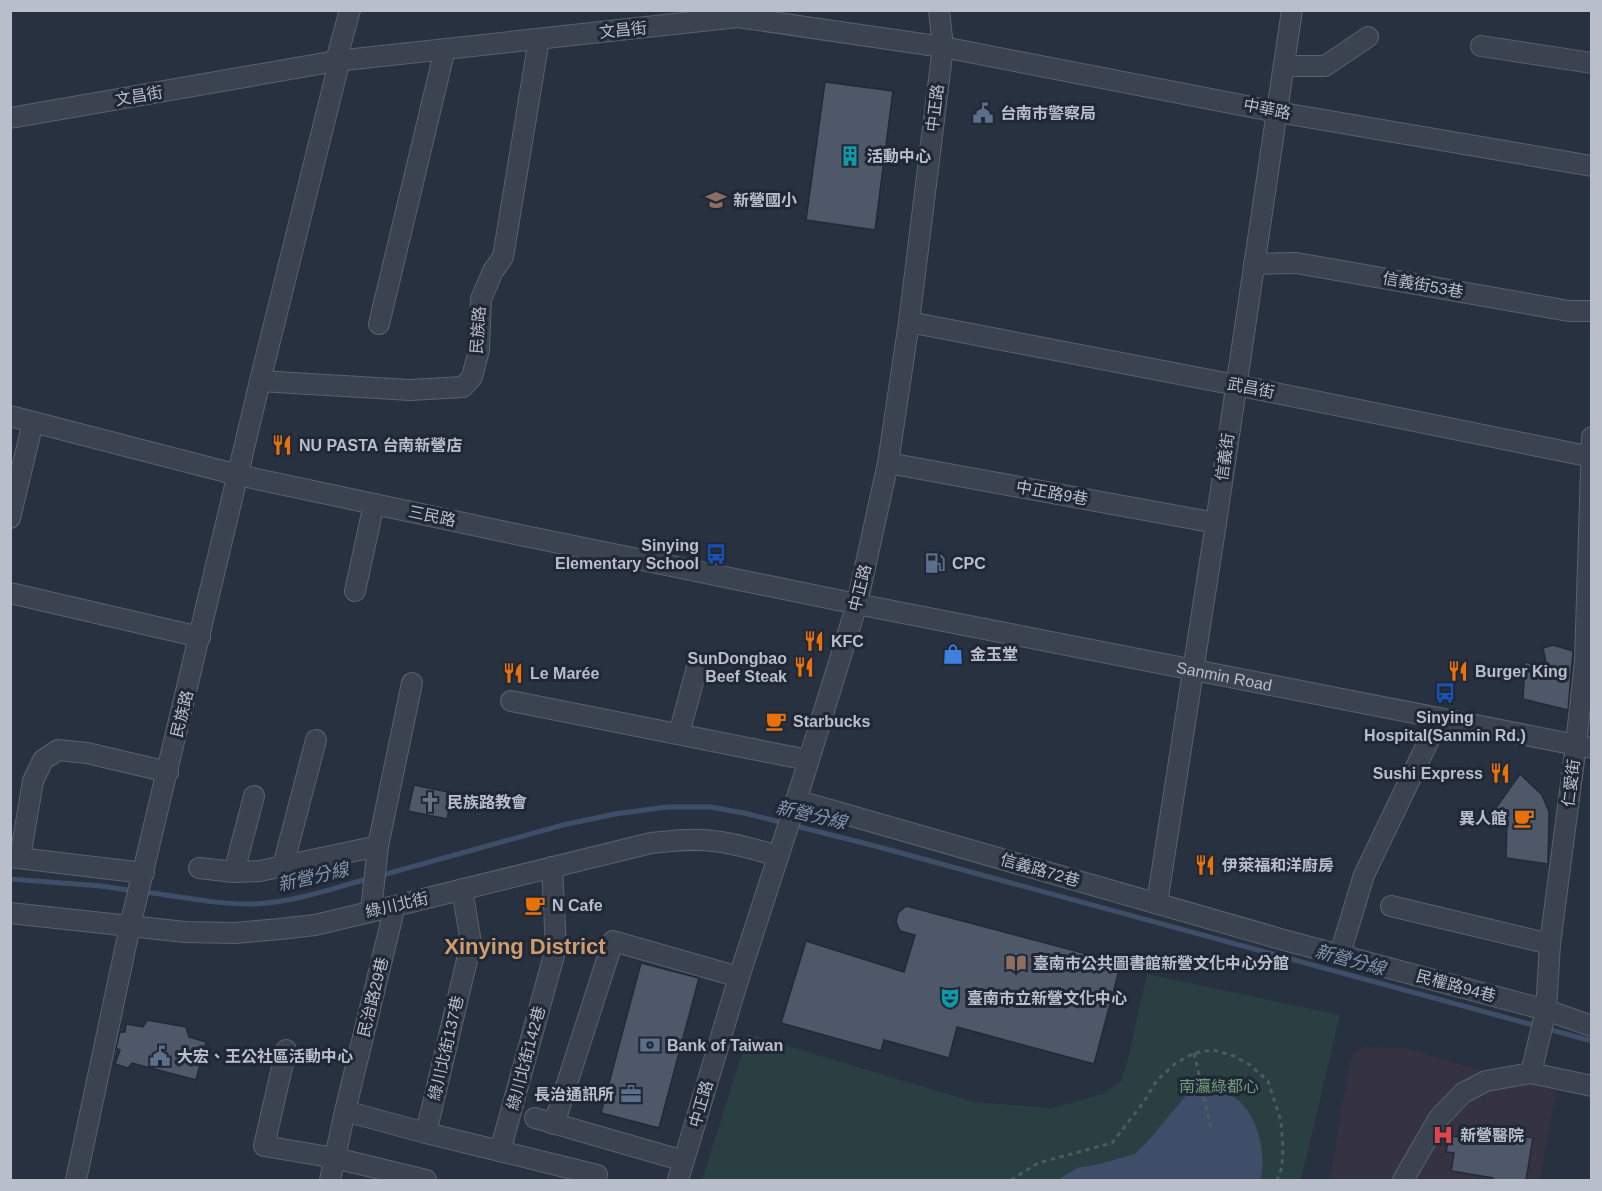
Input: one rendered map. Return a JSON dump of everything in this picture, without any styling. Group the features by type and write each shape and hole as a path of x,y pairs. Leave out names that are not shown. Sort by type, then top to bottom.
{"street":[{"name":"民族路","path":"133,917 350,10"},
{"name":"中正路","path":"678,1180 739,977 795,806 857,604 888,462 909,322 942,47 939,10"},
{"name":"信義街","path":"1157,903 1292,10"},
{"name":"文昌街","path":"10,118 336,61 739,14 942,47"},
{"path":"1284,66 1325,66 1368,37"},
{"name":"民族路","path":"260,381 410,390 463,387 472,376 479,350 481,299 502,257 539,39"},
{"path":"1481,46 1592,63"},
{"name":"中華路","path":"942,47 1277,112 1592,166"},
{"path":"379,324 446,49"},
{"name":"信義街53巷","path":"1254,264 1296,263 1569,311 1592,311"},
{"name":"武昌街","path":"909,322 1591,450"},
{"name":"三民路","path":"10,416 238,475 857,604"},
{"path":"10,518 33,422"},
{"name":"仁愛街","path":"1531,1073 1544,1016 1550,944 1584,747 1591,450"},
{"name":"中正路9巷","path":"888,462 1216,523"},
{"path":"355,591 374,504"},
{"path":"10,593 200,637"},
{"name":"Sanmin Road","path":"857,604 1584,747"},
{"path":"679,734 697,667"},
{"path":"372,902 377,855 412,684"},
{"path":"511,701 808,760"},
{"path":"1340,954 1364,875 1439,719"},
{"path":"283,866 316,740"},
{"path":"144,873 15,857 33,781 43,760 58,750 87,753 168,772"},
{"path":"234,872 254,795"},
{"name":"信義路72巷","path":"795,806 1157,903 1284,940"},
{"name":"綠川北街","path":"10,914 133,917 185,932 235,933 315,925 372,902 395,906 651,843 686,839 780,851"},
{"path":"199,868 234,872 260,871 283,866 377,855"},
{"name":"綠川北街142巷","path":"500,1151 556,948 552,867"},
{"name":"綠川北街137巷","path":"426,1133 471,944 462,889"},
{"name":"民治路29巷","path":"330,1180 395,906"},
{"path":"1391,906 1550,944"},
{"path":"76,1180 133,917"},
{"name":"民權路94巷","path":"1284,940 1340,954 1544,1016 1592,1026"},
{"path":"554,1124 613,941 739,977"},
{"path":"286,1050 264,1146 335,1158 426,1180"},
{"path":"1403,1180 1439,1118 1463,1093 1486,1081 1531,1073 1592,1086"},
{"path":"345,1111 597,1175"},
{"path":"535,1118 684,1161"}],"path":[{"path":"1011,1180 1038,1163 1112,1143 1143,1103 1157,1080 1176,1063 1194,1053 1213,1050 1234,1056 1250,1065 1268,1081 1281,1121 1284,1148 1282,1167 1277,1180"},
{"path":"1194,1053 1212,1132"}],"shaded area":[{"name":"新營醫院","path":"1365,1047 1407,1048 1556,1090 1540,1180 1330,1180 1349,1067 1354,1053"}],"green space":[{"name":"南瀛綠都心","path":"1147,974 1340,1015 1301,1180 702,1180 748,1034 974,1102 1052,1108 1103,1094 1121,1081"}],"water":[{"path":"1206,1084 1230,1095 1249,1112 1262,1152 1260,1180 1057,1180 1077,1168 1135,1154 1189,1092"}],"building":[{"name":"活動中心","path":"825,82 893,91 875,230 806,220"},
{"path":"1553,645 1573,651 1568,710 1523,699 1525,662 1547,668 1543,648"},
{"name":"異人館","path":"1520,774 1542,795 1549,812 1548,864 1506,858 1507,821 1490,816"},
{"name":"民族路教會","path":"414,785 453,793 447,819 408,811"},
{"name":"臺南市立新營文化中心","path":"906,906 1121,963 1094,1064 957,1027 949,1058 884,1040 881,1051 781,1023 806,941 904,972 915,935 900,931 896,922 898,913"},
{"name":"Bank of Taiwan","path":"641,963 699,978 659,1128 601,1113"},
{"name":"大宏、王公社區活動中心","path":"147,1020 186,1027 189,1037 206,1042 196,1080 132,1063 128,1068 115,1064 120,1050 116,1048 120,1032 125,1032 126,1024 143,1027"},
{"path":"1460,1125 1533,1138 1526,1180 1493,1180 1493,1178 1451,1171 1454,1153 1446,1152 1449,1136 1458,1137"}],"waterway":[{"name":"新營分線","path":"379,876 563,825 615,814 667,807 710,807 744,813 879,847 1592,1041"},
{"name":"新營分線","path":"144,892 212,902 254,904 298,898 370,878"},
{"name":"新營分線","path":"10,879 134,891"}],"place":[{"name":"台南市警察局","path":"983,113"},
{"name":"活動中心","path":"850,156"},
{"name":"新營國小","path":"716,200"},
{"name":"NU PASTA 台南新營店","path":"282,445"},
{"name":"Sinying Elementary School","path":"716,554"},
{"name":"CPC","path":"935,563"},
{"name":"KFC","path":"814,641"},
{"name":"金玉堂","path":"953,654"},
{"name":"SunDongbao Beef Steak","path":"804,667"},
{"name":"Burger King","path":"1458,671"},
{"name":"Le Marée","path":"513,673"},
{"name":"Sinying Hospital(Sanmin Rd.)","path":"1445,693"},
{"name":"Starbucks","path":"776,721"},
{"name":"Sushi Express","path":"1500,773"},
{"name":"民族路教會","path":"430,802"},
{"name":"異人館","path":"1524,818"},
{"name":"伊萊福和洋廚房","path":"1205,865"},
{"name":"N Cafe","path":"535,905"},
{"name":"臺南市公共圖書館新營文化中心分館","path":"1016,963"},
{"name":"臺南市立新營文化中心","path":"950,998"},
{"name":"Bank of Taiwan","path":"650,1045"},
{"name":"大宏、王公社區活動中心","path":"160,1056"},
{"name":"長治通訊所","path":"631,1094"},
{"name":"新營醫院","path":"1443,1135"}],"district":[{"name":"Xinying District","path":"525,946"}]}
